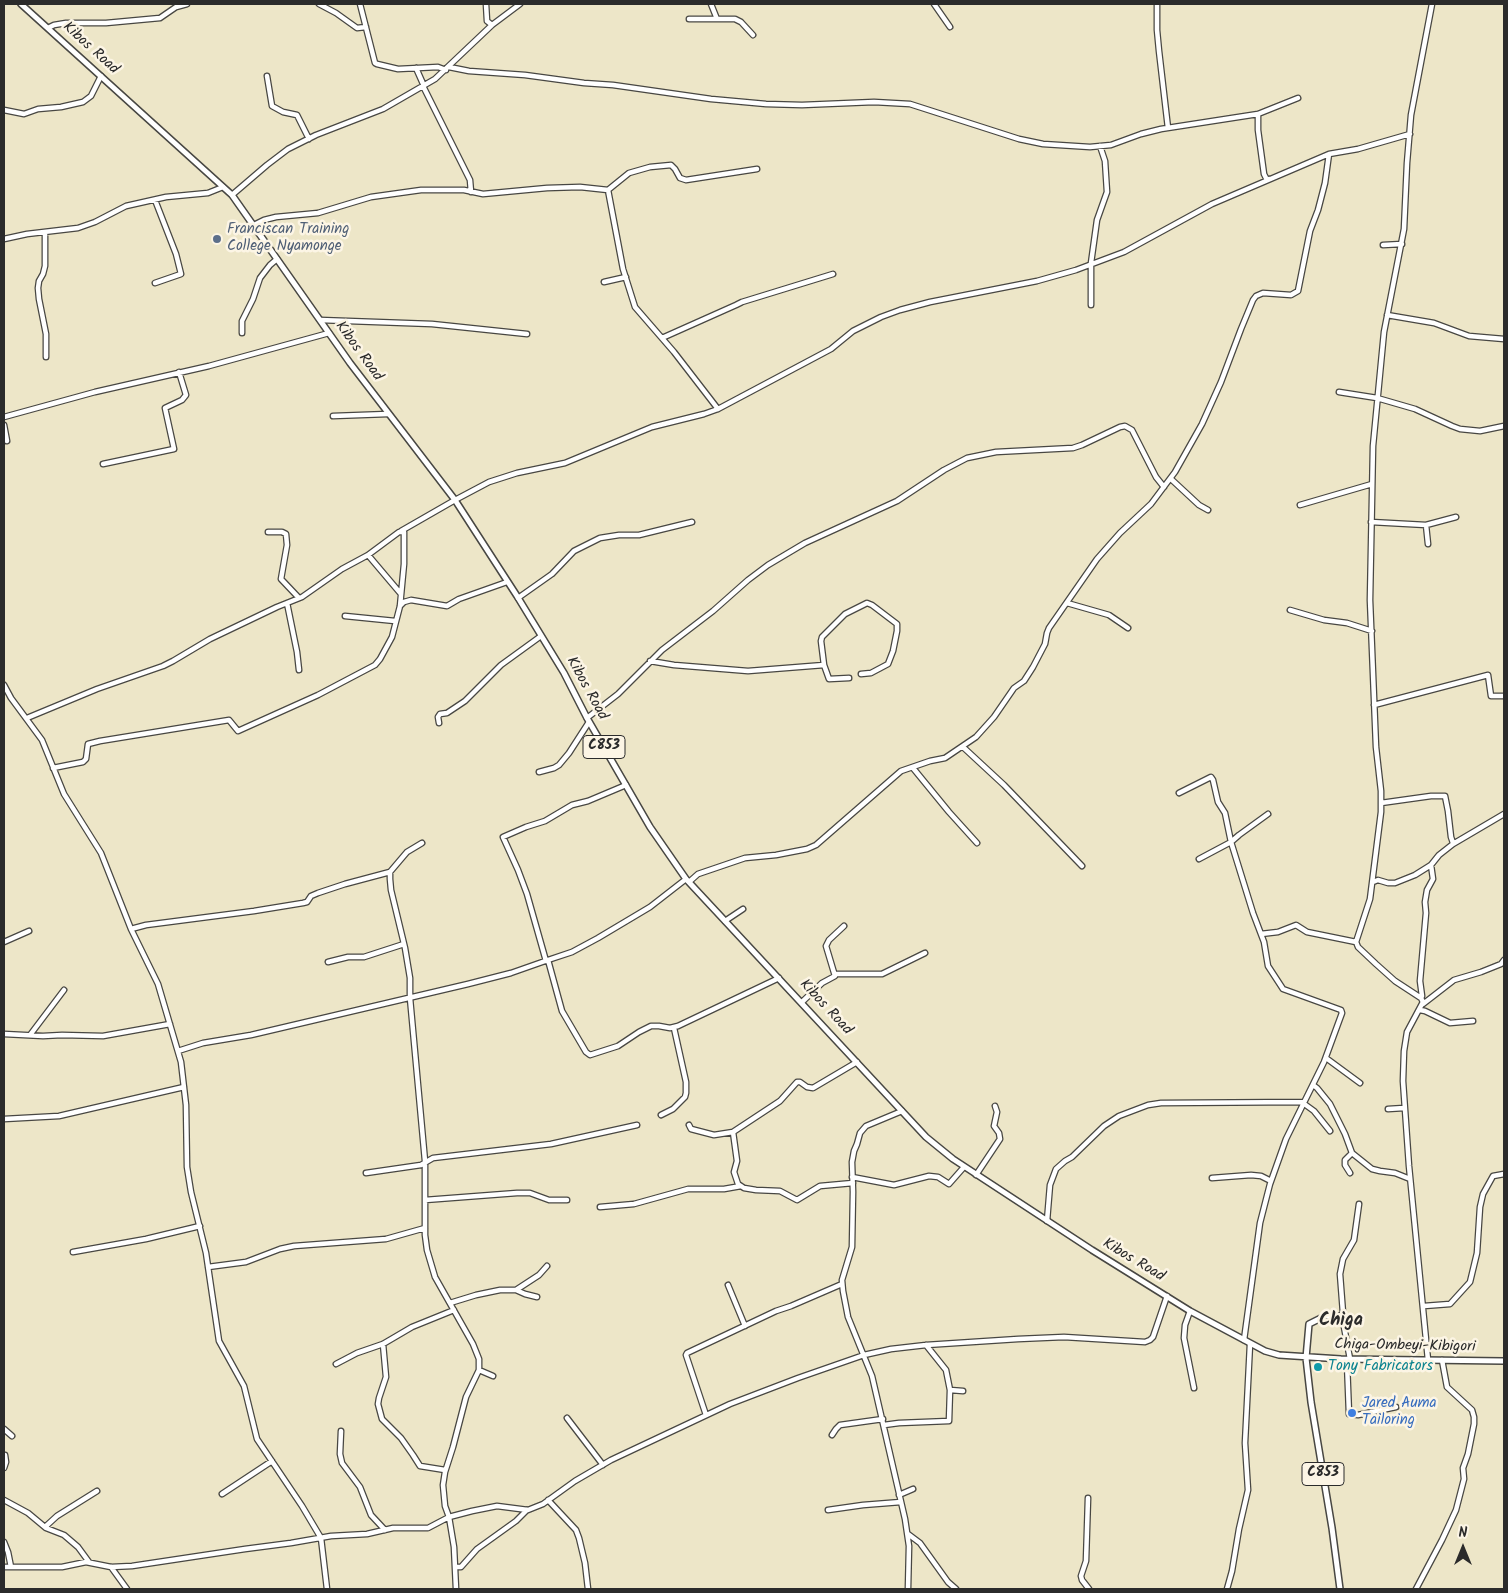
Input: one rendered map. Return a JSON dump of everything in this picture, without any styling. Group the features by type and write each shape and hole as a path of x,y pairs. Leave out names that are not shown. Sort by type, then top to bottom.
{"main road":[{"name":"Kibos Road","path":"21,4 232,195 388,414 455,500 564,673 588,720 650,827 688,881 902,1111 933,1143 964,1167 1190,1311 1250,1344 1278,1355 1306,1358"},
{"path":"1306,1358 1310,1324 1325,1316 1342,1316"},
{"name":"Chiga-Ombeyi-Kibigori","path":"1306,1358 1504,1361"},
{"name":"C853","path":"1306,1358 1340,1589"}],"street":[{"path":"48,28 66,23 106,23 160,18 176,8 187,4"},
{"path":"319,4 357,28 366,27"},
{"path":"360,4 375,63 389,68 438,67 525,75 711,99 766,104 809,105 874,102 910,104 1019,139 1053,145 1090,147 1111,145 1141,134 1168,128 1258,114 1298,98"},
{"path":"486,4 487,21 492,25"},
{"path":"232,195 279,155 309,139 383,109 435,79 492,25 520,4"},
{"path":"711,4 717,18"},
{"path":"934,4 950,27"},
{"path":"1157,4 1158,50 1168,128"},
{"path":"1421,998 1395,981 1358,947 1356,942 1370,900 1381,803 1374,705 1370,569 1373,446 1386,315 1404,229 1411,115 1432,4"},
{"path":"689,19 717,18 739,21 753,35"},
{"path":"416,68 423,86 470,180 471,192"},
{"path":"4,110 24,114 38,109 61,108 83,102 91,96 101,76"},
{"path":"267,76 272,106 297,116 309,139"},
{"path":"1258,114 1258,130 1264,174 1267,180 1269,179"},
{"path":"27,718 97,689 162,666 210,639 299,598 401,531 455,500 503,477 565,463 652,427 718,409 831,348 853,331 869,322 930,302 1037,281 1076,270 1124,252 1212,204 1329,154 1358,149 1410,134"},
{"path":"1091,305 1091,263 1097,220 1107,192 1105,161 1100,146"},
{"path":"178,1050 209,1042 251,1035 511,973 572,952 650,907 698,874 745,858 776,855 816,845 901,771 945,758 963,747 982,732 1014,688 1026,678 1043,649 1050,628 1058,614 1096,559 1151,504 1171,479 1202,424 1221,382 1240,329 1253,300 1256,296 1263,293 1291,295 1298,291 1310,232 1318,210 1329,154"},
{"path":"254,225 276,217 318,212 372,197 422,190 483,194 532,188 580,187 608,190 633,172 670,164 680,178 686,180 757,169"},
{"path":"4,239 69,230 88,225 126,206 166,197 208,193 223,187"},
{"path":"608,190 616,239 637,311 662,338 718,409"},
{"path":"155,200 176,254 181,274 155,283"},
{"path":"45,232 44,266 38,288 46,334 46,357"},
{"path":"1383,245 1402,244"},
{"path":"242,333 242,321 253,299 260,278 277,259"},
{"path":"662,338 742,302 833,274"},
{"path":"604,282 626,277"},
{"path":"1386,315 1439,324 1469,336 1504,339"},
{"path":"320,320 432,324 527,334"},
{"path":"4,417 329,333"},
{"path":"103,464 174,448 165,408 182,400 186,395 179,372"},
{"path":"1339,392 1377,398 1415,408 1460,429 1480,431 1504,426"},
{"path":"334,416 388,414"},
{"path":"4,425 7,441"},
{"path":"539,772 559,765 569,753 588,720 675,639 713,611 748,580 783,555 897,501 944,470 967,458 996,452 1073,448 1125,426 1132,430 1156,476 1164,487"},
{"path":"1171,479 1199,505 1208,510"},
{"path":"1300,505 1372,484"},
{"path":"1372,522 1426,525 1456,517"},
{"path":"518,598 552,574 574,551 600,538 619,535 639,535 692,522"},
{"path":"1426,525 1428,544"},
{"path":"53,768 83,762 86,759 88,744 100,741 229,720 238,730 318,695 375,665 392,637 400,606 404,564 404,532 401,531"},
{"path":"268,532 282,532 286,534 287,545 282,579 299,598"},
{"path":"368,554 401,594"},
{"path":"400,606 404,602 412,600 448,606 459,599 507,582"},
{"path":"288,603 299,670"},
{"path":"849,678 829,679 824,665 822,637 845,614 867,603 897,624 897,631 888,664 871,673 861,674"},
{"path":"1067,603 1109,615 1128,628"},
{"path":"1290,610 1324,620 1347,623 1372,631"},
{"path":"346,616 395,621"},
{"path":"438,723 440,714 447,713 465,702 501,665 541,636"},
{"path":"650,661 674,665 748,671 824,665"},
{"path":"1374,705 1488,675 1491,696 1504,696"},
{"path":"4,685 11,698 42,740 64,794 105,861 131,929 154,973 181,1062 184,1087 187,1167 208,1267 219,1341 244,1386 257,1439 302,1506 320,1538 327,1589"},
{"path":"963,747 1004,785 1082,866"},
{"path":"913,768 977,843"},
{"path":"1179,794 1211,777 1218,802 1225,813 1253,913 1261,934 1268,966 1283,989 1342,1011 1326,1058 1286,1139 1271,1181 1260,1223 1244,1340"},
{"path":"626,785 588,801 572,805 546,821 503,837 524,886 560,1004 586,1052 588,1054 598,1054 617,1047 651,1026 674,1028 779,978"},
{"path":"1381,803 1445,796 1451,838 1454,843"},
{"path":"1199,860 1232,842 1268,814"},
{"path":"1373,882 1378,880 1395,883 1415,875 1431,865 1439,855 1454,843 1504,814"},
{"path":"131,929 146,925 307,902 311,896 318,893 390,872 407,852 422,842"},
{"path":"1423,1004 1420,981 1426,896 1433,876 1431,865"},
{"path":"390,872 391,890 410,978 410,998 425,1161 425,1228 427,1250 434,1277 478,1356 479,1370 466,1397 445,1470 443,1485 445,1506 449,1517 454,1547 456,1589"},
{"path":"725,921 743,909"},
{"path":"1261,934 1278,932 1296,925 1308,932 1356,942"},
{"path":"835,974 826,946 829,940 844,926"},
{"path":"4,942 29,931"},
{"path":"328,962 343,958 364,957 404,944"},
{"path":"835,974 882,974 925,953"},
{"path":"1428,1360 1404,1108 1404,1051 1407,1032 1414,1016 1423,1004 1454,980 1502,964 1504,960"},
{"path":"802,1002 822,983 833,978 835,974"},
{"path":"30,1035 64,990"},
{"path":"1420,1010 1450,1023 1473,1021"},
{"path":"4,1034 103,1036 170,1024"},
{"path":"660,1115 673,1110 685,1097 686,1093 686,1082 674,1028"},
{"path":"1326,1058 1360,1083"},
{"path":"689,1125 691,1128 714,1135 733,1132 780,1101 797,1082 813,1088 857,1062"},
{"path":"1313,1085 1330,1104 1352,1153 1372,1168 1395,1173 1410,1179"},
{"path":"4,1119 58,1116 184,1087"},
{"path":"1047,1221 1050,1185 1056,1169 1075,1155 1104,1126 1119,1116 1148,1105 1161,1103 1304,1102 1330,1131"},
{"path":"976,1175 1000,1139 999,1133 994,1126 997,1112 994,1106"},
{"path":"1388,1109 1404,1108"},
{"path":"902,1111 862,1129 854,1151 852,1162 852,1247 842,1284 848,1317 872,1376 883,1419 908,1534 909,1589"},
{"path":"366,1173 421,1164 432,1158 551,1144 637,1125"},
{"path":"733,1132 737,1161 734,1172 736,1180 741,1186"},
{"path":"1350,1173 1345,1160 1352,1153"},
{"path":"852,1177 894,1185 929,1176 938,1177 949,1184 964,1167"},
{"path":"1424,1306 1450,1304 1470,1282 1477,1254 1480,1207 1483,1194 1493,1176 1504,1174"},
{"path":"1212,1178 1251,1175 1261,1176 1271,1181"},
{"path":"600,1206 634,1204 688,1189 724,1189 738,1186 756,1190 780,1191 797,1200 820,1186 853,1183"},
{"path":"425,1200 517,1193 530,1193 549,1200 567,1200"},
{"path":"1359,1204 1354,1240 1341,1264 1342,1316 1349,1360 1347,1363 1349,1414 1358,1415 1396,1407"},
{"path":"74,1252 146,1239 200,1226"},
{"path":"208,1267 246,1262 280,1249 294,1246 386,1240 425,1228"},
{"path":"516,1290 539,1276 547,1266"},
{"path":"706,1415 686,1354 842,1284"},
{"path":"728,1285 745,1326"},
{"path":"450,1303 500,1290 516,1290 537,1297"},
{"path":"455,1567 461,1567 477,1549 528,1510 548,1500 575,1481 603,1465 730,1404 798,1378 864,1355 891,1349 926,1345 1064,1338 1145,1342 1153,1337 1167,1296"},
{"path":"336,1364 357,1353 383,1344 405,1330 454,1310"},
{"path":"1190,1311 1185,1325 1184,1338 1194,1388"},
{"path":"383,1344 386,1376 378,1404 382,1420 401,1438 420,1466 445,1470"},
{"path":"1227,1589 1232,1571 1240,1520 1248,1490 1245,1443 1250,1344"},
{"path":"884,1426 899,1423 949,1421 950,1390 947,1372 926,1345"},
{"path":"1416,1589 1456,1510 1464,1479 1463,1468 1471,1444 1474,1424 1472,1410 1447,1387 1442,1360"},
{"path":"479,1370 493,1376"},
{"path":"950,1390 962,1390"},
{"path":"567,1418 603,1465"},
{"path":"832,1435 840,1425 883,1419"},
{"path":"4,1429 12,1436"},
{"path":"341,1431 340,1454 342,1463 358,1484 371,1514 385,1530"},
{"path":"4,1468 6,1462 5,1455"},
{"path":"222,1494 272,1461"},
{"path":"899,1495 914,1489"},
{"path":"45,1527 57,1516 98,1491"},
{"path":"1088,1498 1086,1562 1081,1576 1089,1589"},
{"path":"4,1500 28,1513 45,1527 61,1533 71,1540 89,1562"},
{"path":"548,1500 576,1530 585,1564 588,1589"},
{"path":"828,1510 901,1502"},
{"path":"4,1567 62,1567 81,1562 111,1567 154,1564 320,1538 367,1534 385,1530 428,1528 449,1517 497,1506 528,1510"},
{"path":"908,1534 920,1543 948,1582 956,1589"},
{"path":"4,1542 11,1567"},
{"path":"111,1567 127,1589"}],"place":[{"name":"Franciscan Training College Nyamonge","path":"217,239"},
{"name":"Tony Fabricators","path":"1318,1367"},
{"name":"Jared Auma Tailoring","path":"1352,1413"}],"district":[{"name":"Chiga","path":"1341,1322"}]}
